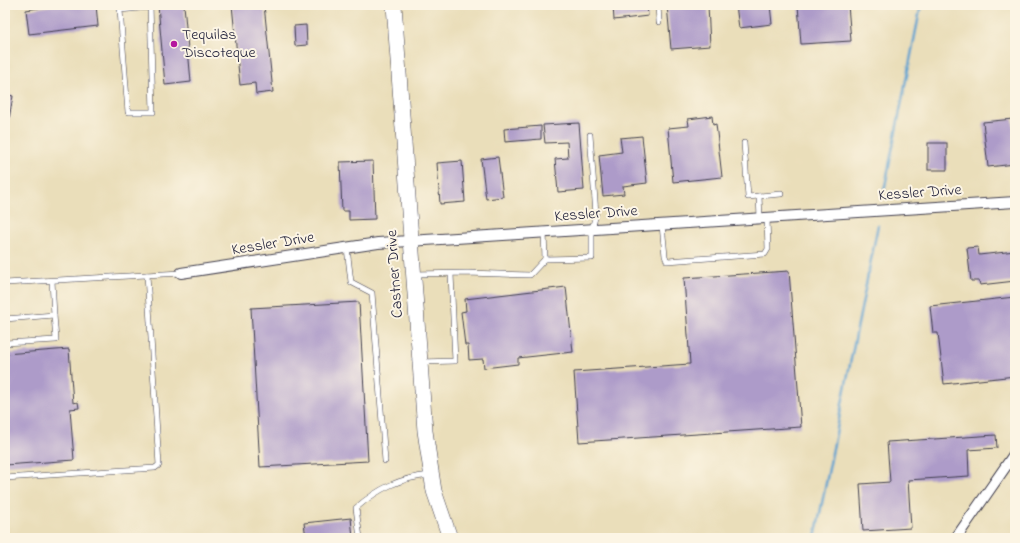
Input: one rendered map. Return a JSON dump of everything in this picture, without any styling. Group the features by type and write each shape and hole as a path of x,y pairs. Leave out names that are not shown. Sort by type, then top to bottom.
{"street":[{"name":"Castner Drive","path":"394,5 420,362 431,475 445,537"},
{"name":"Kessler Drive","path":"181,273 347,248 411,241 1015,202"},
{"path":"956,538 1015,453"}],"lane":[{"path":"658,5 659,22"},
{"path":"150,6 153,112 128,112 120,10 150,6"},
{"path":"545,259 592,258 592,229 596,214 590,135"},
{"path":"744,143 748,197 781,194"},
{"path":"662,225 665,256 667,261 765,254 768,249 764,218 759,196"},
{"path":"414,274 530,275 545,259 544,232"},
{"path":"347,248 351,282 372,294 385,461"},
{"path":"5,283 181,273"},
{"path":"420,362 455,361 451,274"},
{"path":"5,478 154,468 159,465 147,275"},
{"path":"5,343 56,340 52,281"},
{"path":"5,319 54,315"},
{"path":"360,538 356,508 381,488 413,477 431,475"}],"building":[{"path":"56,5 96,5 98,26 29,34 26,10"},
{"name":"Tequilas Discoteque","path":"158,5 184,5 191,82 165,85"},
{"path":"232,5 264,5 273,92 256,94 255,83 240,85"},
{"path":"613,5 647,5 648,16 614,20"},
{"path":"667,5 708,5 710,46 671,49"},
{"path":"736,5 770,5 772,24 739,28"},
{"path":"798,5 848,5 851,41 801,44"},
{"path":"306,25 307,45 295,46 294,26"},
{"path":"5,94 13,96 9,119 5,118"},
{"path":"712,116 713,125 716,124 722,177 673,182 668,128 689,126 688,119"},
{"path":"1013,119 1015,164 988,167 983,122"},
{"path":"579,123 584,190 558,192 555,159 568,158 567,142 545,143 543,125"},
{"path":"541,126 541,139 505,142 504,129"},
{"path":"642,136 647,183 623,186 624,194 603,196 599,155 622,152 620,138"},
{"path":"928,143 947,143 947,170 928,170"},
{"path":"498,157 503,197 486,199 481,159"},
{"path":"373,161 375,219 349,220 349,211 342,211 340,162"},
{"path":"462,161 465,202 440,204 437,163"},
{"path":"978,247 979,255 1015,251 1015,281 980,285 979,281 971,281 967,248"},
{"path":"789,271 801,427 579,442 574,372 690,364 684,278"},
{"path":"566,287 573,352 518,358 518,364 484,368 483,359 469,360 468,345 465,345 461,312 466,311 465,299"},
{"path":"1015,297 1015,376 944,384 938,333 933,333 930,306"},
{"path":"359,302 368,461 260,467 251,308"},
{"path":"69,349 73,403 78,402 79,408 70,409 74,460 5,465 5,354"},
{"path":"996,435 997,448 968,450 969,476 908,480 911,528 863,531 860,484 890,482 887,442"},
{"path":"351,518 353,538 306,538 304,523"}],"waterway":[{"path":"884,191 921,5"},
{"path":"815,538 878,225"}],"place":[{"name":"Tequilas Discoteque","path":"174,44"}]}
